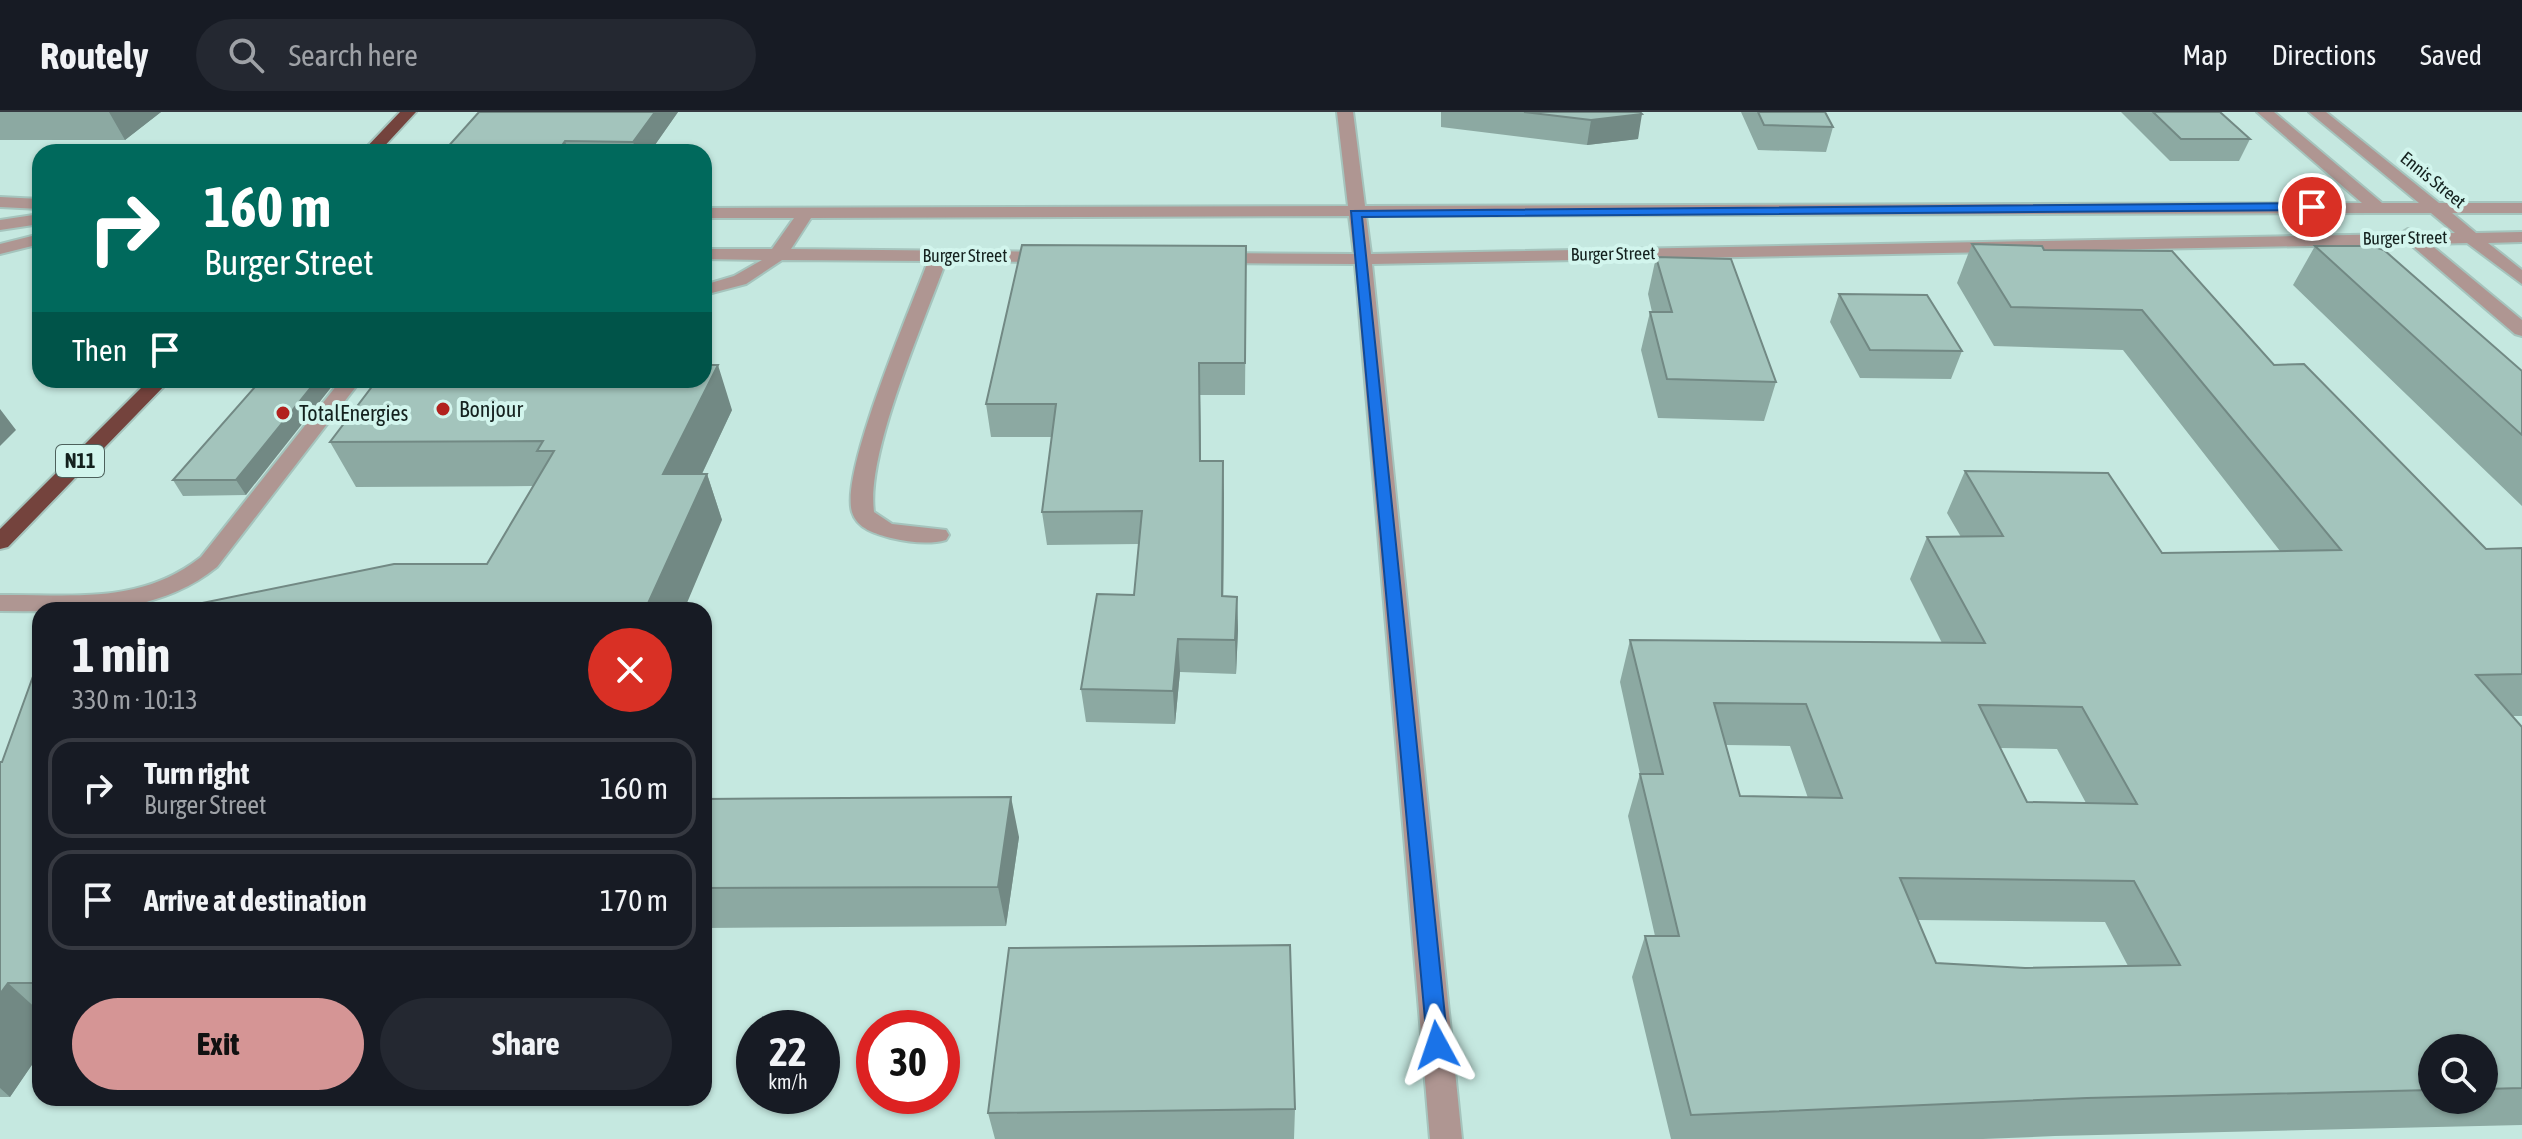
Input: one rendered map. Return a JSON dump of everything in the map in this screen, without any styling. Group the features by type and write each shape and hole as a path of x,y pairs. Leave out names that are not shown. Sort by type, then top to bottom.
{"highway":[{"path":"378,144 408,112"},
{"name":"N11","path":"0,542 152,388"}],"street":[{"path":"1345,112 1355,214 1363,259 1446,1139"},
{"path":"2265,112 2522,330"},
{"name":"Ennis Street","path":"2317,112 2522,279"},
{"path":"0,202 32,204"},
{"name":"Burger Street","path":"712,213 1355,214 2522,208"},
{"path":"712,288 745,279 781,255 805,214"},
{"path":"0,225 32,220"},
{"name":"Burger Street","path":"1206,258 1363,259 2522,237"},
{"path":"0,249 32,241"},
{"name":"Burger Street","path":"712,254 1065,257"},
{"path":"938,535 906,534 876,524 863,515 858,500 867,458 939,256"},
{"path":"34,602 137,599 168,591 184,583 209,562 345,388"},
{"path":"0,603 32,602"}],"building":[{"path":"479,112 655,112 633,142 450,144"},
{"path":"1524,112 1640,112 1642,114 1591,120"},
{"path":"1758,112 1825,112 1833,127 1764,125"},
{"path":"2153,112 2220,112 2250,139 2181,139"},
{"path":"1972,244 2042,246 2044,250 2172,251 2274,365 2304,364 2486,549 2522,548 2522,674 2476,675 2522,727 2522,1088 2498,1089 2498,1034 2418,1034 2418,1090 2087,1098 1691,1115 1645,936 1679,936 1640,774 1663,774 1630,640 1985,643 1927,537 2003,536 1965,471 2108,473 2162,553 2341,550 2142,310 2011,307","holes":["1714,703 1806,704 1842,798 1740,796","1979,705 2082,707 2137,804 2027,802","1900,878 2134,881 2180,965 2025,968 1936,963"]},
{"path":"1022,245 1246,246 1245,363 1199,363 1200,461 1223,461 1222,596 1237,597 1235,640 1178,639 1173,691 1081,689 1097,594 1134,595 1142,511 1042,512 1056,404 986,404"},
{"path":"2315,246 2371,246 2384,250 2522,371 2522,435"},
{"path":"1656,257 1731,259 1776,382 1667,379 1650,312 1672,312"},
{"path":"1839,294 1927,295 1962,351 1870,350"},
{"path":"254,388 311,388 236,480 173,480"},
{"path":"371,388 706,388 663,474 707,474 649,602 207,602 394,564 487,564 554,451 537,451 543,441 330,442"},
{"path":"32,679 32,983 8,983 0,994 0,762"},
{"path":"1011,797 998,887 712,888 712,799"},
{"path":"1290,945 1295,1109 988,1113 1009,948"}],"place":[{"name":"Bonjour","path":"443,409"},
{"name":"TotalEnergies","path":"283,413"}],"route":[{"path":"1437,1045 1363,259 1355,214 2312,207"}]}
